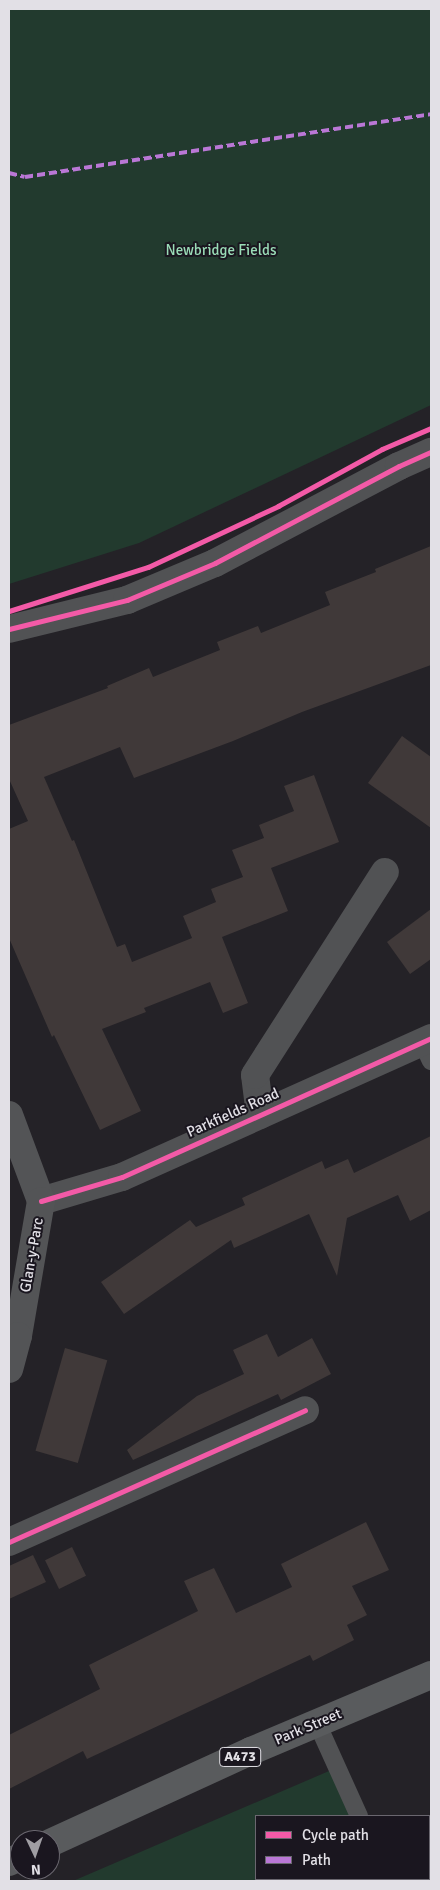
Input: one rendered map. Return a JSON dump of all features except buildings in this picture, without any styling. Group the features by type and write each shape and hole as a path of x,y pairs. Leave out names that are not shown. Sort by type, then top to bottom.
{"main road":[{"name":"Park Street","path":"60,1839 317,1723 431,1675"}],"street":[{"path":"9,629 127,600 214,563 398,466 431,452"},
{"name":"Parkfields Road","path":"260,1115 255,1075 385,872"},
{"name":"Parkfields Road","path":"41,1201 122,1177 260,1115 428,1047"},
{"name":"Glan-y-Parc","path":"9,1116 41,1201 18,1336 9,1369"},
{"path":"9,1542 304,1410"}],"lane":[{"path":"317,1723 358,1815"}],"green space":[{"name":"Newbridge Fields","path":"9,9 431,9 431,405 139,543 9,584"},
{"path":"336,1768 356,1815 255,1815 255,1880 382,1881 73,1881"}],"marked path":[{"path":"9,173 25,177 431,114"}],"cycle path":[{"path":"9,611 148,567 278,506 382,449 431,428"},
{"path":"9,629 127,600 215,563 399,466 431,452"},
{"path":"41,1201 122,1177 431,1038"},
{"path":"9,1542 305,1410"}]}
